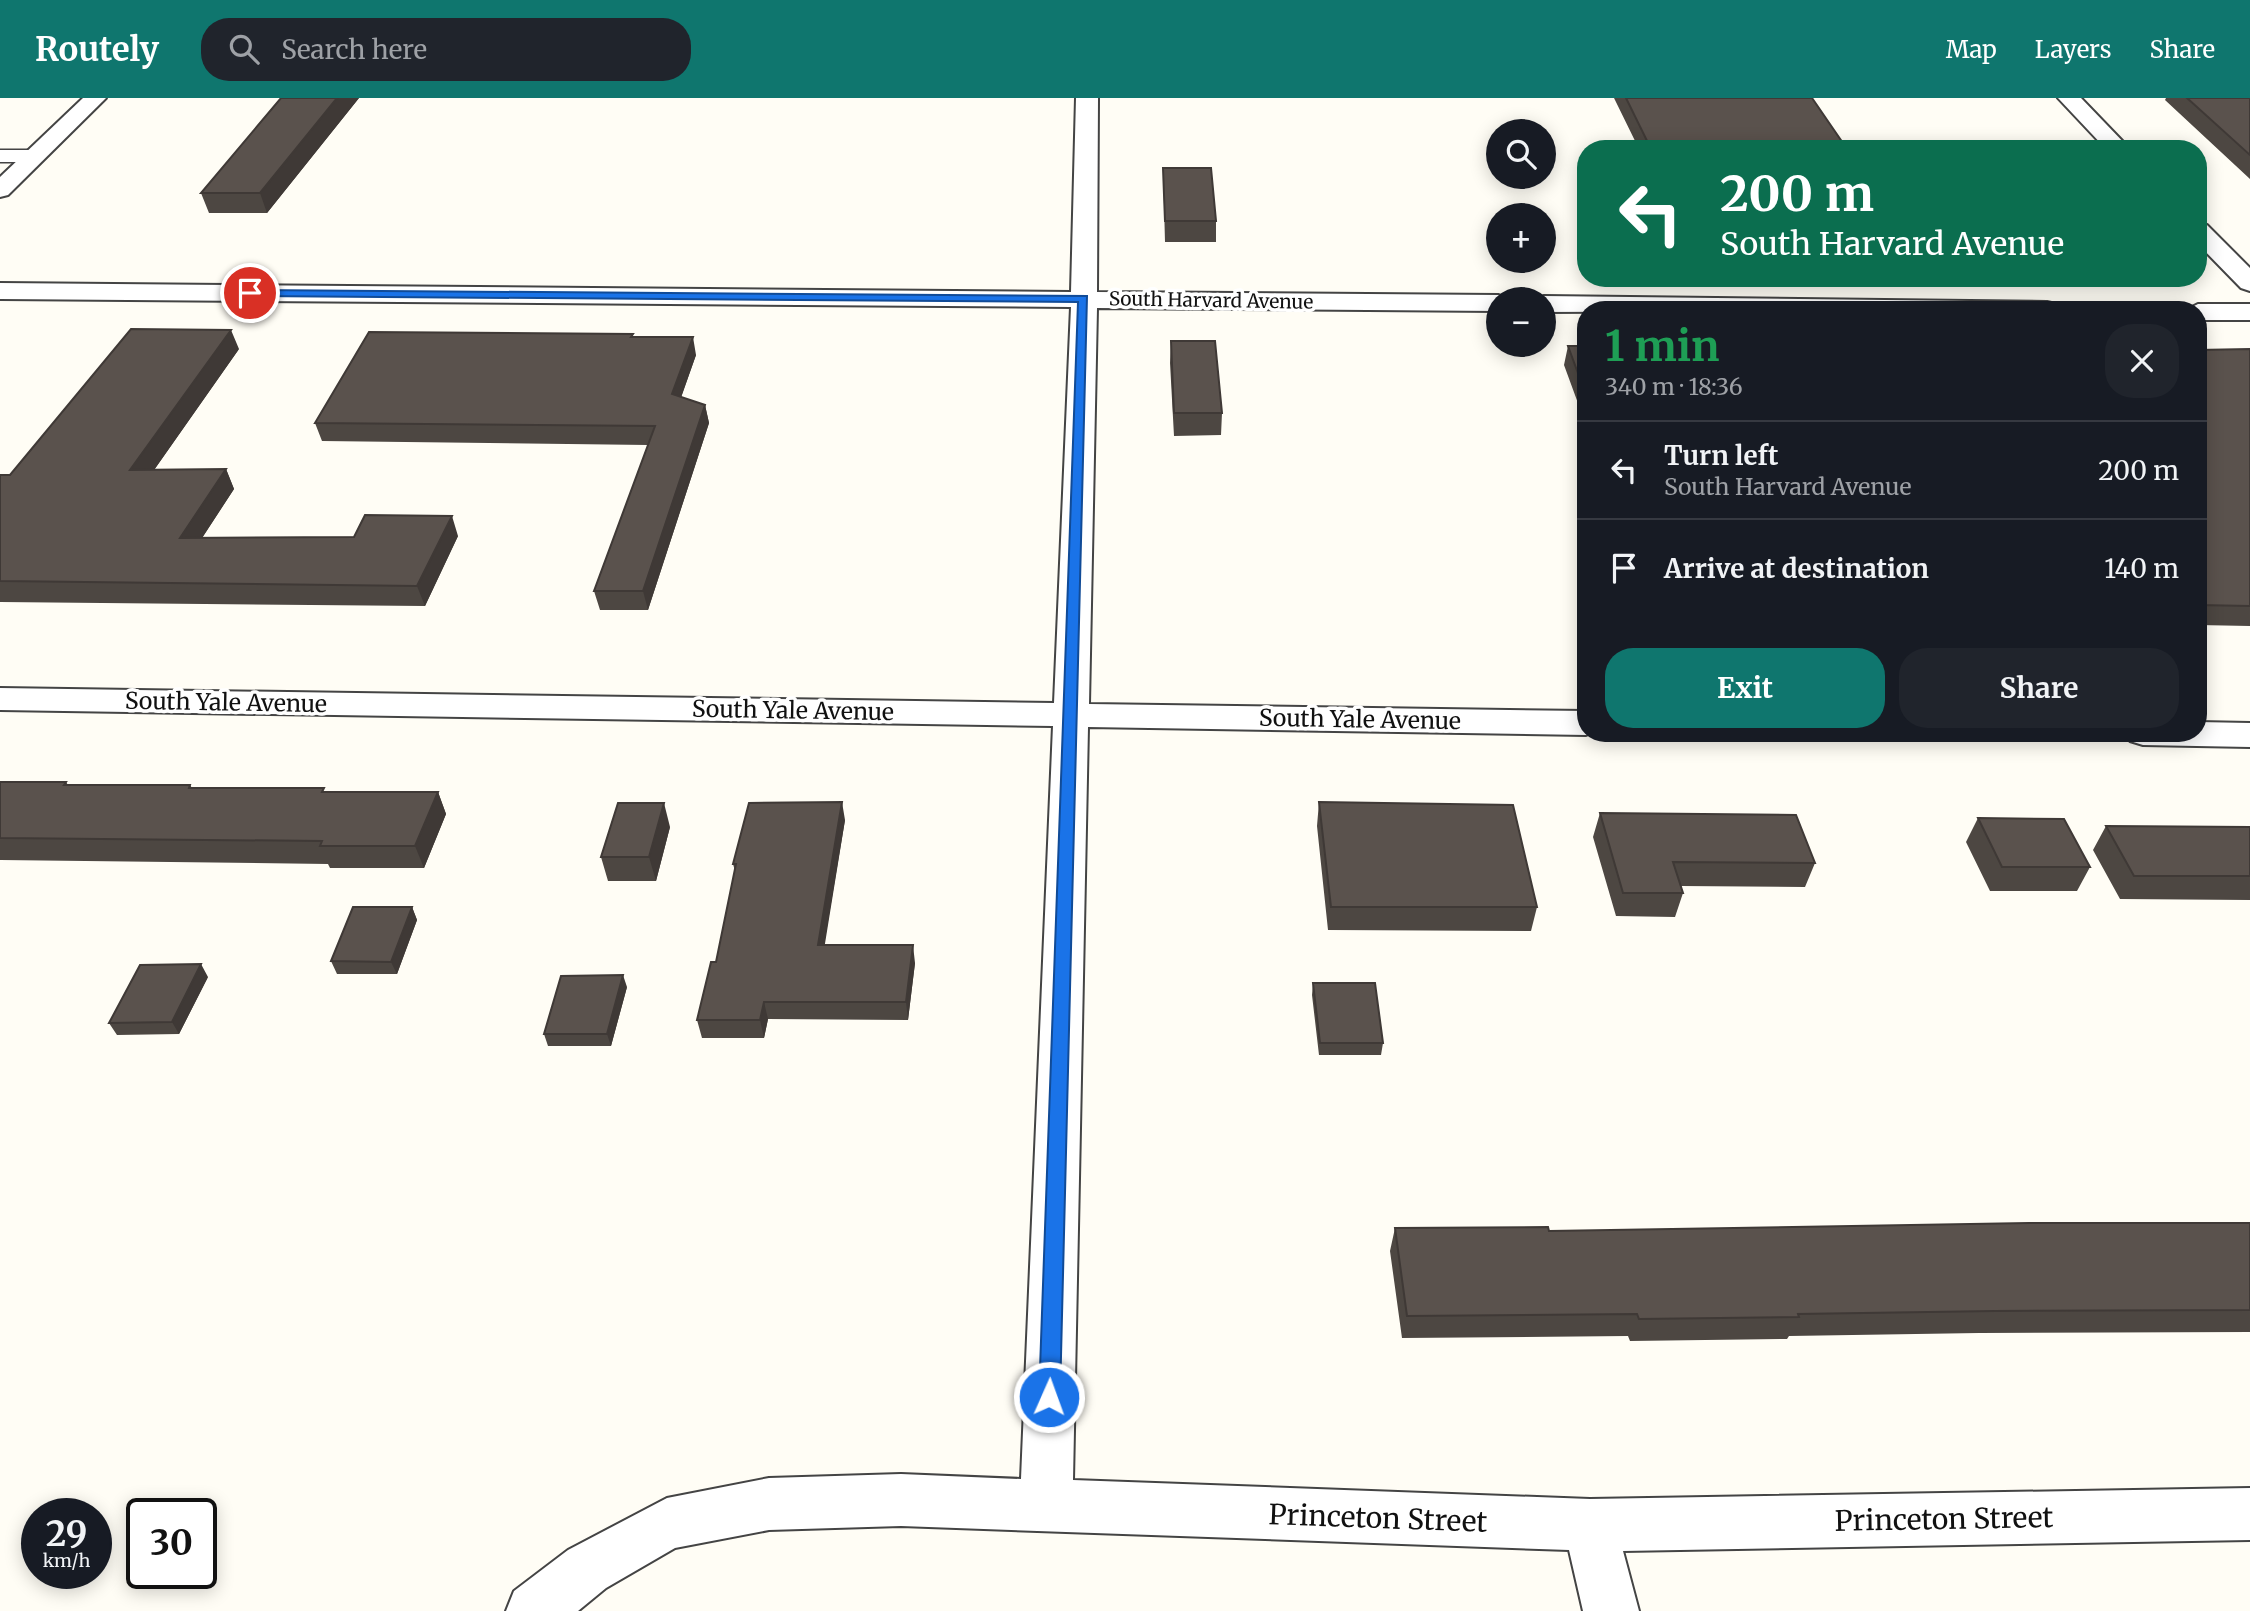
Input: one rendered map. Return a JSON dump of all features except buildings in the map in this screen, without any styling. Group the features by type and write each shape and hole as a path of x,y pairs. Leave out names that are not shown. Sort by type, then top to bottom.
{"street":[{"path":"0,190 95,98"},
{"path":"1046,1506 1072,714 1087,98"},
{"path":"2069,98 2110,140"},
{"path":"2207,239 2250,283"},
{"name":"South Harvard Avenue","path":"0,291 1486,303"},
{"path":"1556,304 1577,304"},
{"path":"2207,312 2250,312"},
{"name":"South Yale Avenue","path":"0,699 1577,723"},
{"path":"2207,734 2250,735"},
{"name":"Princeton Street","path":"534,1611 587,1569 667,1524 769,1504 901,1500 1590,1525 2250,1514"},
{"path":"1590,1525 1611,1611"}],"lane":[{"path":"0,156 35,156"}],"route":[{"path":"250,293 1084,298 1049,1397"}]}
